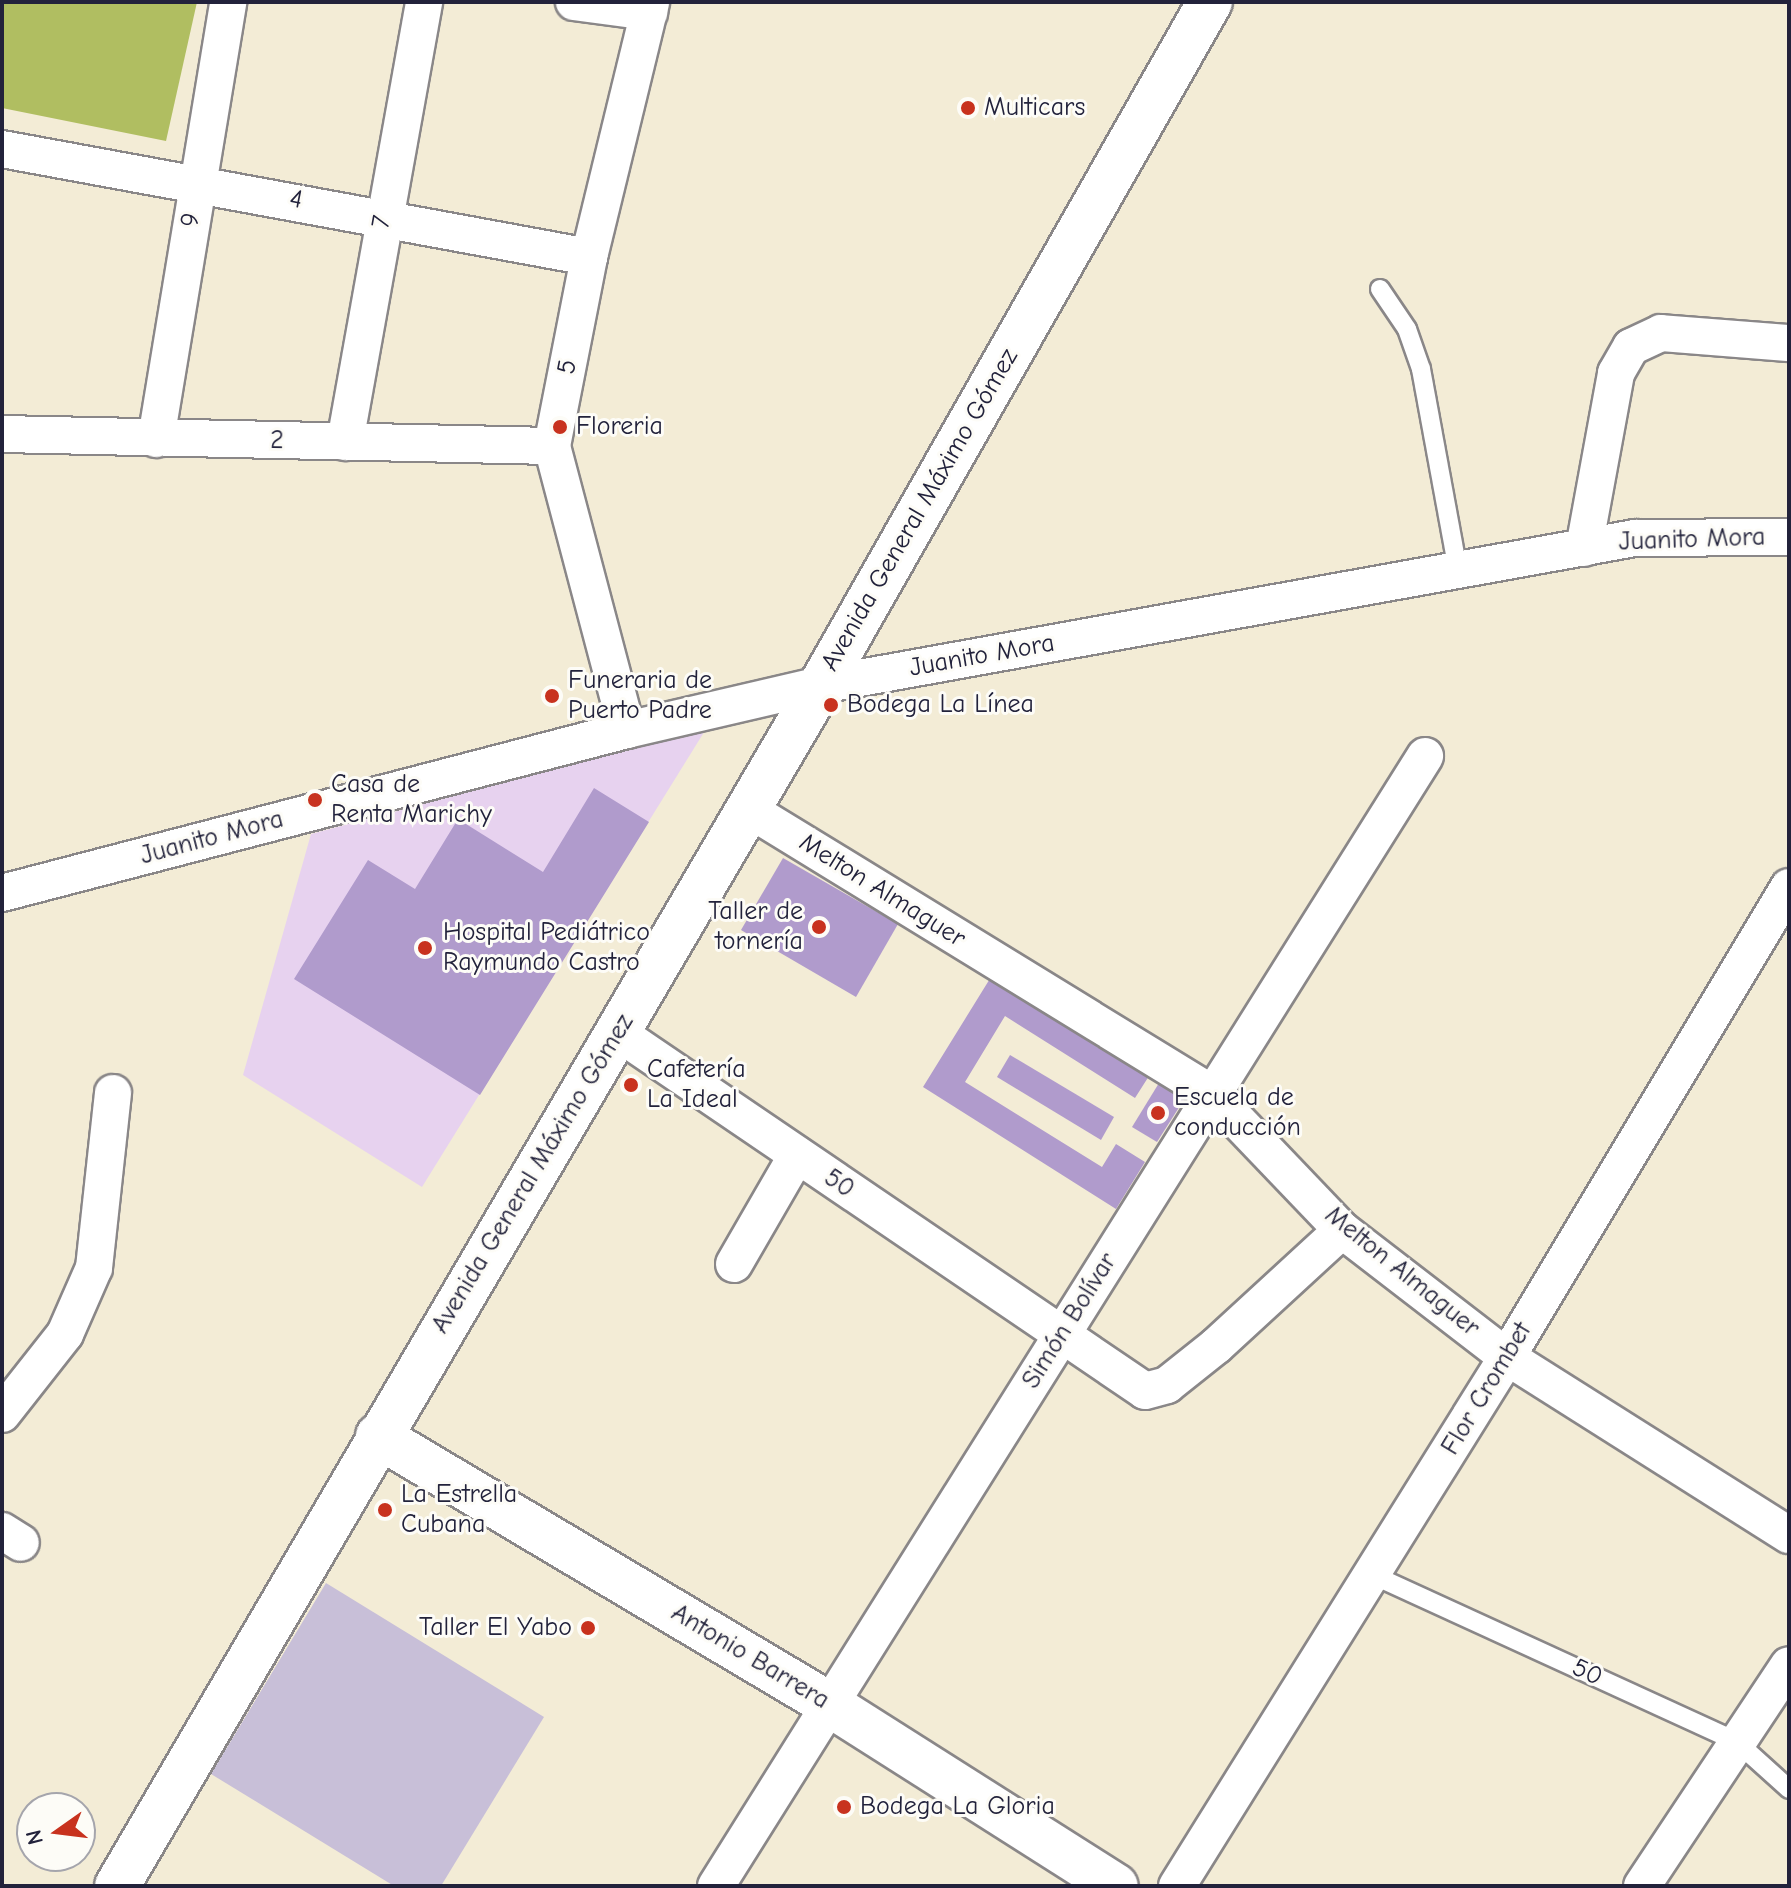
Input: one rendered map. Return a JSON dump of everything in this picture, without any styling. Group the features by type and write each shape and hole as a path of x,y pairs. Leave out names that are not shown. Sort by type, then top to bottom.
{"main road":[{"name":"Avenida General Máximo Gómez","path":"117,1886 821,685 1210,2"},
{"name":"Antonio Barrera","path":"378,1436 832,1706 1116,1886"}],"street":[{"name":"9","path":"156,439 228,2"},
{"name":"7","path":"345,442 382,217 424,2"},
{"path":"574,2 650,7"},
{"name":"5","path":"627,730 552,446 589,257 650,7"},
{"name":"4","path":"2,149 197,181 589,257"},
{"path":"1584,548 1616,373 1631,347 1661,333 1789,343"},
{"name":"2","path":"2,434 552,446"},
{"name":"Juanito Mora","path":"2,893 627,730 821,685 1635,538 1789,537"},
{"name":"Simón Bolívar","path":"716,1886 832,1706 1211,1093 1425,756"},
{"name":"Melton Almaguer","path":"748,809 1211,1093 1342,1230 1507,1357 1789,1535"},
{"name":"Flor Crombet","path":"1177,1886 1507,1357 1789,887"},
{"name":"50","path":"617,1032 1134,1387 1145,1391 1167,1385 1342,1230"},
{"path":"2,1414 65,1334 94,1268 113,1093"},
{"path":"734,1264 797,1155"},
{"path":"1642,1886 1789,1665"}],"lane":[{"path":"1380,289 1407,329 1421,369 1458,571"},
{"name":"50","path":"1373,1575 1737,1742 1789,1789"}],"shaded area":[{"name":"Hospital Pediátrico Raymundo Castro","path":"706,729 422,1187 243,1075 311,834"},
{"path":"326,1583 544,1717 441,1886 394,1886 211,1774"}],"green space":[{"path":"2,2 197,2 166,141 2,108"}],"building":[{"path":"594,788 649,822 480,1095 294,979 368,860 415,889 458,819 543,872"},
{"name":"Taller de tornería","path":"783,858 898,924 856,997 741,930"},
{"path":"991,977 1149,1076 1135,1098 1005,1016 965,1082 1102,1167 1116,1144 1145,1162 1116,1209 923,1087"},
{"path":"1010,1055 1114,1117 1101,1140 997,1077"},
{"name":"Escuela de conducción","path":"1159,1083 1185,1098 1157,1142 1132,1127"}],"place":[{"name":"Multicars","path":"968,108"},
{"name":"Floreria","path":"560,427"},
{"name":"Funeraria de Puerto Padre","path":"552,696"},
{"name":"Bodega La Línea","path":"831,705"},
{"name":"Casa de Renta Marichy","path":"315,800"},
{"name":"Taller de tornería","path":"819,927"},
{"name":"Hospital Pediátrico Raymundo Castro","path":"425,948"},
{"name":"Cafetería La Ideal","path":"631,1085"},
{"name":"Escuela de conducción","path":"1158,1113"},
{"name":"La Estrella Cubana","path":"385,1510"},
{"name":"Taller El Yabo","path":"588,1628"},
{"name":"Bodega La Gloria","path":"844,1807"}]}
